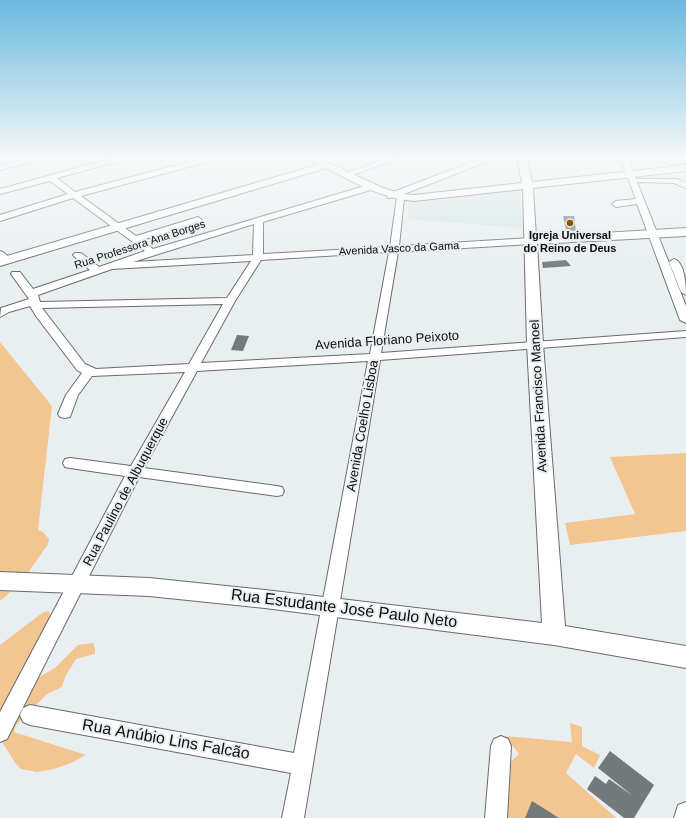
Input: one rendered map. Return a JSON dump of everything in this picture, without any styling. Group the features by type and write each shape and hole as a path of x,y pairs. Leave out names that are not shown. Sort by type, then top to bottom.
{"main road":[{"path":"2,258 118,227 220,196"},
{"path":"396,197 425,198 441,196"},
{"name":"Avenida Francisco Manoel","path":"529,196 535,344 554,634"},
{"name":"Avenida Vasco da Gama","path":"531,242 686,232"},
{"name":"Rua Estudante José Paulo Neto","path":"0,581 149,587 265,599 554,634 686,657"}],"street":[{"path":"0,218 69,196"},
{"path":"75,196 152,252"},
{"name":"Rua Professora Ana Borges","path":"34,300 98,271 152,252 340,196"},
{"path":"640,196 686,292"},
{"path":"643,196 658,234"},
{"name":"Avenida Coelho Lisboa","path":"293,818 332,607 394,249 396,197"},
{"path":"616,204 641,201"},
{"path":"135,239 198,220"},
{"path":"258,257 259,220"},
{"path":"138,228 147,236"},
{"name":"Avenida Vasco da Gama","path":"113,266 531,242"},
{"path":"78,255 98,271"},
{"name":"Rua Paulino de Albuquerque","path":"0,732 134,473 230,301 258,257"},
{"path":"16,274 34,300 40,314 81,367 89,372 72,395 65,414"},
{"path":"679,277 686,320"},
{"path":"0,314 5,310 34,300 230,301"},
{"name":"Avenida Floriano Peixoto","path":"89,372 104,373 375,357 686,334"},
{"path":"70,463 134,473 277,491"},
{"name":"Rua Anúbio Lins Falcão","path":"30,715 302,765"},
{"path":"496,818 501,746"},
{"path":"684,818 686,813"}],"shaded area":[{"path":"467,196 520,196 523,228 408,219 409,203"},
{"path":"0,342 52,406 38,530 43,532 49,539 48,544 26,576 3,599 0,600"},
{"path":"686,453 686,531 570,545 565,523 635,514 610,457"},
{"path":"49,611 50,617 47,633 33,676 39,677 55,668 78,645 93,643 95,654 76,659 65,677 62,687 47,694 16,725 14,732 86,755 71,763 54,769 37,772 21,769 16,764 0,739 0,645 42,613"},
{"path":"570,723 582,727 582,746 600,755 594,768 576,754 566,773 616,818 501,818 505,767 519,754 505,736 572,742"}],"building":[{"name":"Igreja Universal do Reino de Deus","path":"563,216 574,216 576,231 566,230"},
{"path":"566,260 571,266 543,268 542,262"},
{"path":"237,335 249,336 243,351 231,350"},
{"path":"610,751 654,785 634,818 624,818 587,789 595,776 606,784 609,779 633,796 598,768"},
{"path":"532,801 559,818 525,818"}],"place":[{"name":"Igreja Universal do Reino de Deus","path":"570,223"}]}
